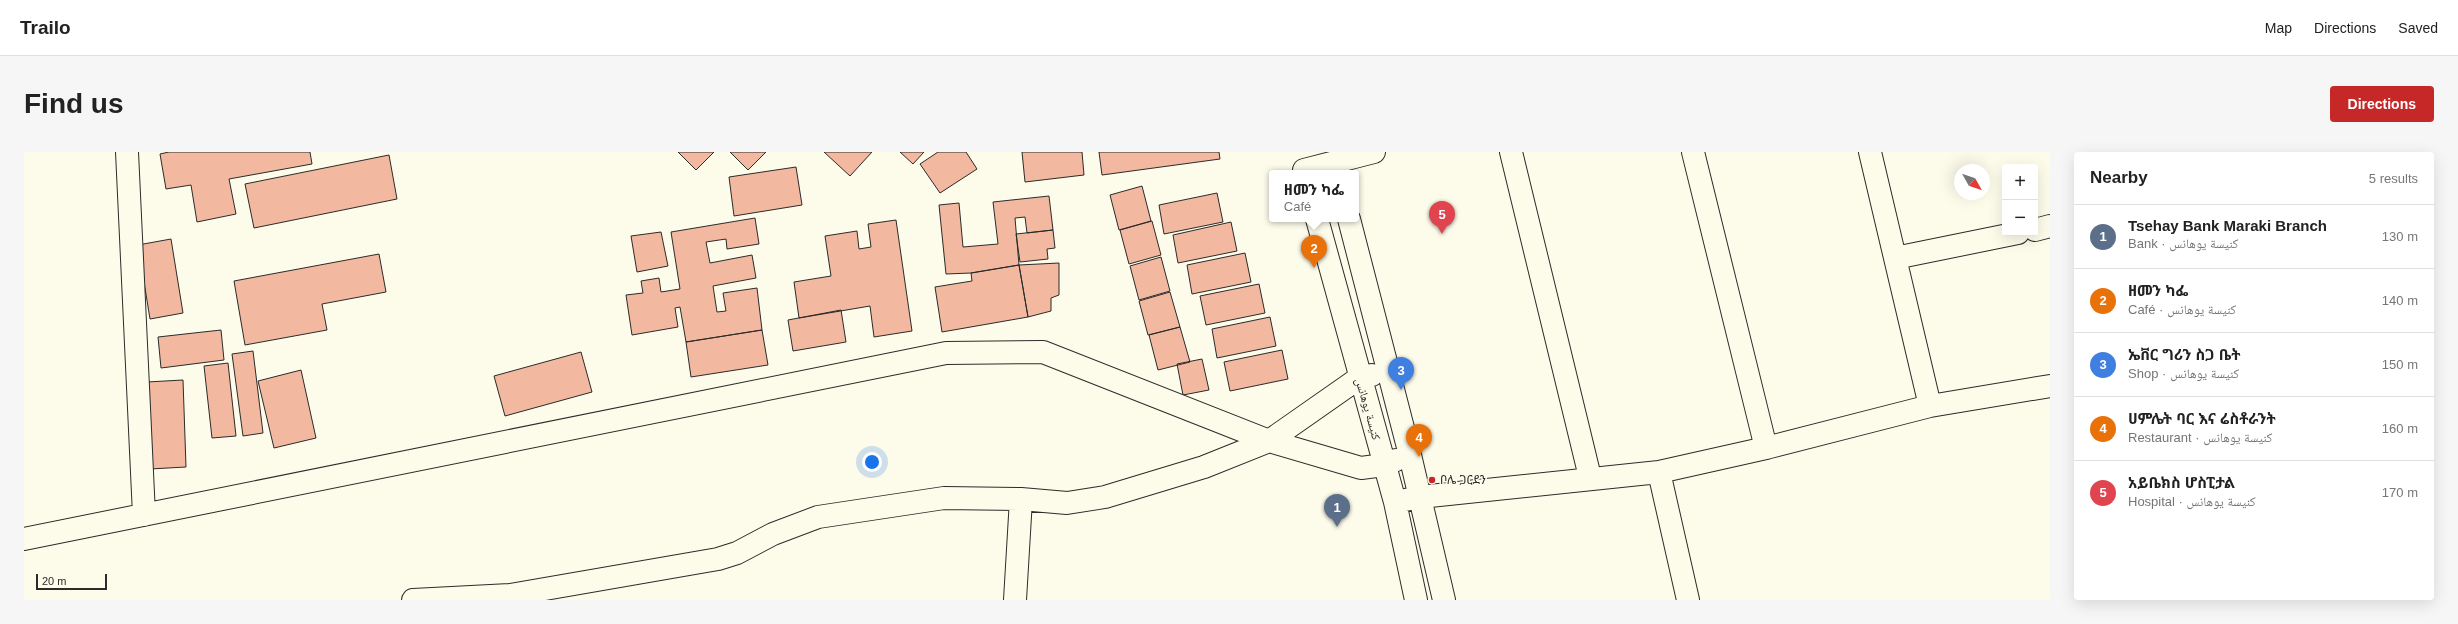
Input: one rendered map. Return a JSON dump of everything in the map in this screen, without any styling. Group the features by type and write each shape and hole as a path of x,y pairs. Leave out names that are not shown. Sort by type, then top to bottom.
{"street":[{"path":"127,152 144,515"},
{"path":"1303,165 1334,163 1374,152"},
{"path":"1511,152 1590,478"},
{"path":"1693,152 1766,448"},
{"path":"1870,152 1930,406"},
{"name":"كنيسة يوهانس","path":"1318,222 1359,378 1395,502 1416,600"},
{"path":"1349,222 1389,371 1444,600"},
{"path":"2038,229 2050,226"},
{"path":"1895,258 2003,236"},
{"path":"24,539 946,353 1043,352 1269,441 1361,468 1384,465 1410,455"},
{"path":"413,600 510,595 718,559 737,554 773,534 818,517 944,498 1021,498 1068,503 1105,497 1204,468 1269,441 1359,378 1389,371"},
{"path":"1395,502 1420,497 1590,478 1659,472 1766,448 1930,406 2050,386"},
{"path":"1659,472 1688,600"},
{"path":"1015,600 1021,498"}],"building":[{"path":"169,152 310,152 312,164 229,179 236,214 197,222 191,185 166,189 160,154"},
{"path":"678,152 714,152 696,170"},
{"path":"730,152 766,152 748,170"},
{"path":"824,152 872,152 850,176"},
{"path":"900,152 924,152 913,164"},
{"path":"938,152 966,152 977,169 940,193 920,164"},
{"path":"1022,152 1082,152 1084,175 1025,182"},
{"path":"1099,152 1219,152 1220,159 1102,175"},
{"path":"389,155 397,199 254,228 245,184"},
{"path":"796,167 802,205 734,216 729,177"},
{"path":"1142,186 1151,221 1119,230 1110,195"},
{"path":"1217,193 1223,222 1164,234 1159,205"},
{"path":"1049,196 1053,230 1027,233 1025,217 1015,218 1019,265 971,273 946,274 939,205 959,203 963,247 998,244 993,202"},
{"path":"755,218 759,244 727,249 726,239 706,242 710,263 752,255 756,278 713,286 717,312 726,311 723,293 757,288 762,330 686,342 680,307 675,308 678,327 632,335 626,295 643,293 641,281 659,278 661,292 680,289 671,232"},
{"path":"896,220 912,331 874,337 870,306 799,318 794,282 831,276 825,236 857,231 859,249 871,247 868,224"},
{"path":"1152,221 1161,255 1129,264 1120,230"},
{"path":"1231,222 1237,251 1178,263 1173,235"},
{"path":"1053,230 1055,248 1047,249 1048,259 1020,262 1016,234"},
{"path":"661,232 668,266 637,272 631,236"},
{"path":"171,239 183,313 150,319 138,245"},
{"path":"1245,253 1251,282 1192,294 1187,265"},
{"path":"379,254 386,292 322,304 327,330 245,345 234,281"},
{"path":"1161,257 1170,291 1139,300 1130,266"},
{"path":"1059,263 1059,295 1051,298 1051,311 1028,317 1019,265"},
{"path":"1019,265 1028,317 942,332 935,287 972,281 971,273"},
{"path":"1259,284 1265,313 1206,325 1200,296"},
{"path":"1170,292 1180,327 1148,335 1139,301"},
{"path":"841,310 846,342 793,351 788,320"},
{"path":"1270,317 1276,346 1217,358 1212,329"},
{"path":"1180,327 1190,362 1158,370 1149,335"},
{"path":"221,330 224,360 161,368 158,337"},
{"path":"762,330 768,365 691,377 686,342"},
{"path":"1282,350 1288,379 1230,391 1224,362"},
{"path":"253,351 263,433 243,436 232,354"},
{"path":"581,352 592,392 505,416 494,376"},
{"path":"1202,359 1209,390 1183,395 1177,364"},
{"path":"228,363 236,436 212,438 204,366"},
{"path":"301,370 316,438 274,448 258,381"},
{"path":"183,380 186,467 150,469 147,382"}],"place":[{"name":"አይቤክስ ሆስፒታል","path":"1442,234"},
{"name":"ዘመን ካፌ","path":"1314,268"},
{"name":"ኤቨር ግሪን ስጋ ቤት","path":"1401,390"},
{"name":"ሀምሌት ባር እና ሬስቶራንት","path":"1419,457"},
{"name":"ቦሌ ጋርደን","path":"1432,480"},
{"name":"Tsehay Bank Maraki Branch","path":"1337,527"}]}
